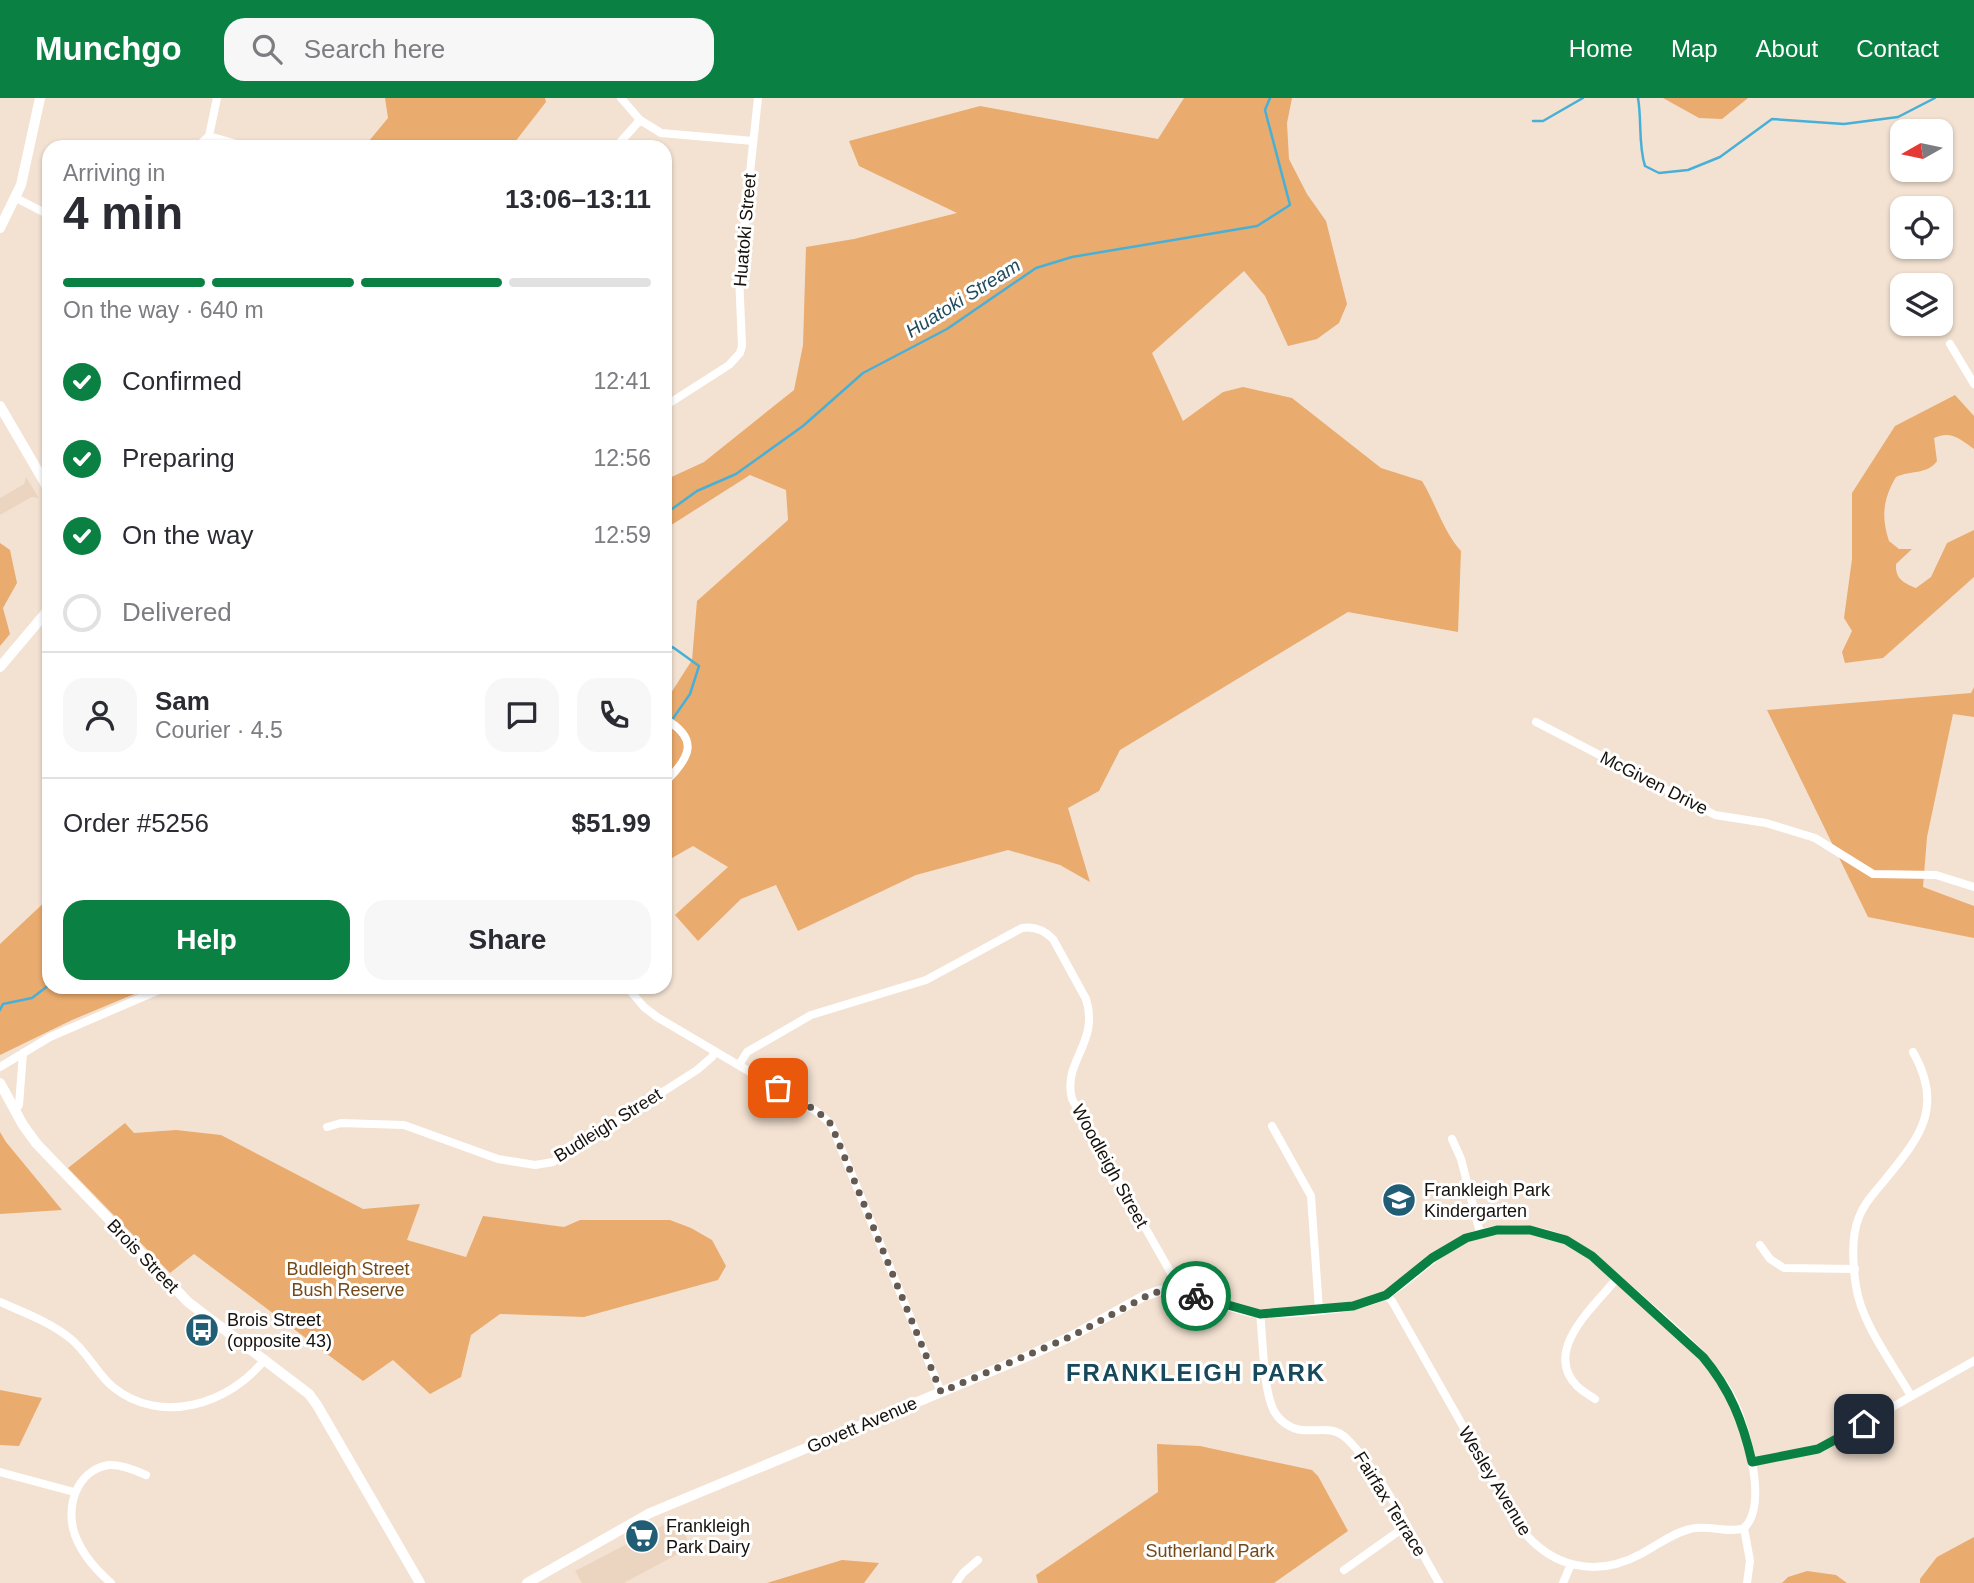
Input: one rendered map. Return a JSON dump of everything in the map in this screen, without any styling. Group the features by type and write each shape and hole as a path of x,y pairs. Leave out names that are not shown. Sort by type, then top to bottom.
{"main road":[{"path":"0,228 16,198 25,173 40,98"},
{"path":"0,406 42,469"},
{"path":"0,667 42,617"},
{"name":"Brois Street","path":"0,1083 36,1143 188,1302 301,1386 317,1405 420,1583"}],"street":[{"path":"205,140 209,136 217,98"},
{"path":"621,98 640,120 661,133 753,141"},
{"name":"Huatoki Street","path":"672,402 729,365 740,353 742,346 739,275 758,98"},
{"path":"623,140 640,120"},
{"path":"209,136 223,140"},
{"path":"16,198 42,211"},
{"path":"1950,344 1974,384"},
{"name":"McGiven Drive","path":"1536,722 1715,815 1766,823 1815,838 1873,874 1936,876 1974,887"},
{"path":"672,723 681,729 688,741 686,756 672,775"},
{"name":"Woodleigh Street","path":"739,1065 747,1052 811,1015 926,980 1022,928 1045,932 1053,939 1089,1009 1089,1032 1069,1081 1072,1099 1171,1273 1171,1290"},
{"path":"0,1067 58,1034 150,994"},
{"path":"633,994 644,1007 817,1111 831,1124 941,1392"},
{"name":"Budleigh Street","path":"327,1127 341,1123 404,1125 498,1158 535,1165 553,1162 696,1069 712,1057 715,1051"},
{"path":"1911,1396 1866,1318 1858,1297 1855,1236 1858,1218 1871,1197 1917,1140 1926,1119 1924,1070 1913,1052"},
{"path":"16,1109 19,1105 23,1053"},
{"path":"1272,1126 1311,1196 1319,1310"},
{"path":"1452,1139 1461,1159 1480,1233"},
{"path":"1171,1290 1260,1314 1319,1310 1353,1306 1386,1295 1446,1248 1480,1233 1530,1230 1555,1236 1576,1246 1687,1340 1716,1373 1738,1412 1752,1462 1753,1515 1744,1528 1750,1561 1747,1583"},
{"path":"1760,1245 1770,1259 1784,1268 1855,1269"},
{"path":"1595,1399 1575,1384 1570,1375 1567,1364 1568,1343 1578,1323 1617,1278"},
{"name":"Govett Avenue","path":"527,1583 650,1513 1072,1336 1144,1296 1171,1290"},
{"name":"Wesley Avenue","path":"1386,1295 1392,1301 1520,1527 1537,1547 1571,1564 1597,1567 1629,1559 1690,1529 1744,1528"},
{"path":"0,1302 54,1326 74,1341 115,1389 146,1405 164,1409 183,1408 210,1400 253,1374 265,1359"},
{"name":"Fairfax Terrace","path":"1260,1314 1269,1398 1278,1417 1295,1429 1325,1428 1345,1436 1381,1483 1439,1583"},
{"path":"1752,1462 1818,1449 1974,1361"},
{"path":"111,1583 96,1570 74,1534 71,1514 74,1492 94,1470 109,1465 146,1475"},
{"path":"0,1472 74,1492"},
{"path":"1344,1570 1406,1526"},
{"path":"956,1583 978,1560"},
{"path":"1563,1583 1571,1564"}],"shaded area":[{"path":"26,477 39,498 32,497 0,515 0,498 24,484"},
{"path":"677,1518 691,1547 624,1583 582,1583 575,1571"}],"green space":[{"path":"385,98 545,98 546,102 516,140 370,140 388,118"},
{"path":"1184,98 1292,98 1287,123 1289,159 1307,194 1326,221 1347,304 1339,323 1317,339 1288,346 1265,296 1244,271 1152,353 1183,421 1223,392 1243,387 1292,398 1381,468 1422,481 1449,535 1461,551 1458,632 1348,612 1120,750 1099,791 1068,808 1090,882 1060,865 1008,850 916,875 798,931 776,885 741,899 698,941 675,915 728,867 693,846 672,858 672,691 692,660 697,601 788,520 786,490 750,475 672,525 672,477 704,462 794,390 803,345 806,247 854,239 957,213 859,166 849,141 980,106 1158,139"},
{"path":"1663,98 1748,98 1722,119 1699,118"},
{"path":"1955,395 1974,416 1974,449 1950,435 1934,438 1937,461 1924,470 1896,477 1886,501 1885,524 1889,541 1899,549 1912,549 1896,564 1896,569 1901,580 1916,588 1931,577 1947,543 1974,530 1974,577 1883,658 1845,663 1842,652 1852,631 1844,618 1852,559 1852,493 1895,426"},
{"path":"0,543 10,550 17,583 3,608 10,634 0,646"},
{"path":"1974,687 1974,717 1953,714 1927,837 1923,887 1974,906 1974,938 1868,917 1767,710 1971,693"},
{"path":"42,905 42,994 134,994 0,1055 0,944"},
{"name":"Budleigh Street Bush Reserve","path":"125,1123 134,1133 176,1130 221,1135 363,1209 420,1204 407,1240 466,1257 483,1216 564,1227 580,1220 670,1220 712,1240 726,1266 718,1280 584,1317 500,1314 471,1335 461,1377 430,1394 393,1360 363,1381 194,1254 170,1273 68,1168"},
{"path":"0,1132 6,1142 62,1210 0,1214"},
{"path":"0,1390 42,1398 19,1446 0,1445"},
{"name":"Sutherland Park","path":"1157,1444 1200,1446 1312,1470 1318,1476 1348,1531 1274,1583 1038,1583 1036,1575 1158,1492"},
{"path":"1974,1537 1974,1583 1920,1583 1920,1579 1937,1557"},
{"path":"842,1560 879,1563 864,1583 767,1583"},
{"path":"1807,1571 1836,1575 1847,1583 1782,1583 1788,1577"}],"waterway":[{"name":"Huatoki Stream","path":"672,509 697,491 736,474 803,426 863,373 947,329 1036,268 1072,257 1257,226 1290,205 1265,110 1270,98"},
{"path":"1533,121 1543,121 1583,98"},
{"path":"1638,98 1645,166 1659,173 1688,170 1720,157 1772,119 1844,124 1898,117 1935,98"},
{"name":"Huatoki Stream","path":"672,647 699,666 690,694 672,720"},
{"name":"Huatoki Stream","path":"0,1010 3,1004 32,998 42,990"}],"way so far":[{"path":"778,1088 817,1111 831,1124 941,1392 1072,1336 1144,1296 1171,1290 1196,1296"}],"place":[{"name":"Frankleigh Park Kindergarten","path":"1399,1200"},
{"name":"Brois Street (opposite 43)","path":"202,1330"},
{"name":"Frankleigh Park Dairy","path":"642,1536"}],"district":[{"name":"FRANKLEIGH PARK","path":"1196,1372"}],"route":[{"path":"1196,1296 1260,1314 1353,1306 1386,1295 1446,1248 1466,1238 1497,1230 1530,1230 1566,1240 1592,1256 1687,1340 1716,1373 1727,1391 1738,1412 1752,1462 1818,1449 1864,1424"}]}
